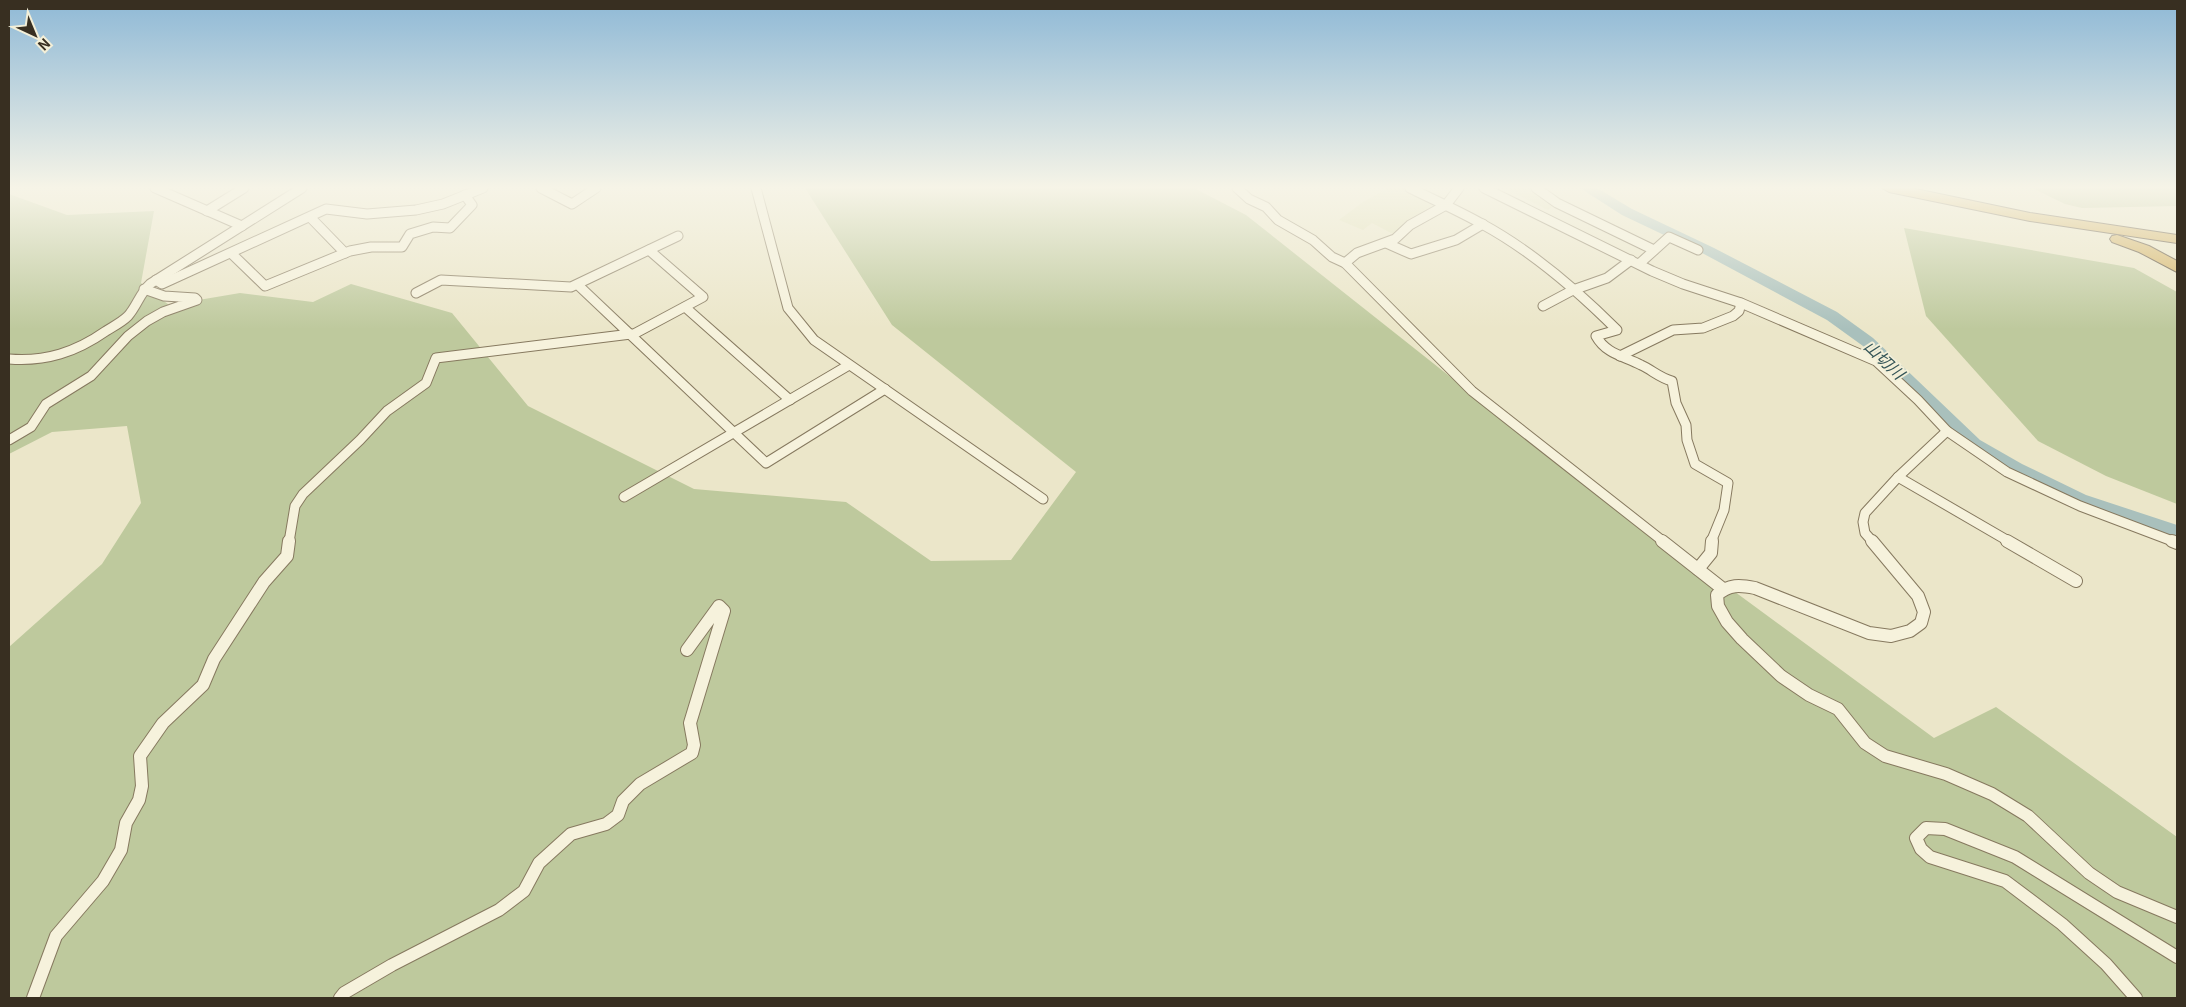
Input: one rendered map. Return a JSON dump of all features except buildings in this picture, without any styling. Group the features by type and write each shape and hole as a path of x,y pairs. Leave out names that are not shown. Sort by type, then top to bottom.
{"highway":[{"path":"2103,235 2155,254 2177,267"},
{"path":"2165,235 2177,239"}],"street":[{"path":"9,359 25,362 41,361 82,346 127,317 144,289 228,235"},
{"path":"156,280 162,284 272,235"},
{"path":"327,235 345,253"},
{"path":"232,254 265,286 345,253 371,247 402,247 409,235"},
{"path":"769,235 788,308 814,340 1044,498"},
{"path":"1304,235 1313,240 1332,258 1345,263 1472,391 1723,589"},
{"path":"1345,263 1357,253 1394,240 1399,235"},
{"path":"1386,243 1411,254 1456,240 1464,235"},
{"path":"1499,235 1545,266 1557,279 1602,313 1617,330 1596,336 1598,341 1606,348 1645,367 1658,378 1672,381 1676,404 1686,425 1687,440 1695,464 1728,483 1721,521 1711,538 1712,554 1698,569"},
{"path":"1580,235 1683,284 1741,303 1876,361 1947,430 2007,472 2048,492 2177,543"},
{"path":"1623,235 1654,250"},
{"path":"416,293 440,280 571,287 678,236"},
{"path":"1543,306 1572,290 1607,278 1654,250 1669,237 1698,250"},
{"path":"32,998 56,936 102,881 121,850 126,823 141,793 140,756 163,723 203,685 214,659 264,582 286,556 295,506 303,494 360,440 387,411 426,382 436,358 632,334 703,297 649,250"},
{"path":"578,285 632,334 766,463 885,389"},
{"path":"9,440 31,427 46,404 90,376 128,336 147,321 163,312 197,300 195,298 164,296 144,289"},
{"path":"1620,356 1673,330 1703,328 1733,316 1739,311 1741,303"},
{"path":"685,307 790,400"},
{"path":"624,497 849,365"},
{"path":"1947,430 1898,477 1865,513 1863,522 1864,533 1918,596 1924,612 1921,623 1910,631 1891,636 1870,633 1755,588 1739,585 1723,589 1717,595 1718,606 1732,628 1781,676 1809,695 1838,709 1865,743 1885,756 1946,774 1992,794 2028,816 2089,873 2117,892 2177,917"},
{"path":"1898,477 2076,581"},
{"path":"340,998 344,993 392,966 499,910 524,891 539,864 570,834 606,824 618,815 623,801 640,784 692,752 694,745 690,724 724,611 719,606 687,650"},
{"path":"2136,998 2106,964 2062,924 2005,881 1930,857 1921,848 1916,838 1926,828 1944,829 2015,857 2177,957"}],"green space":[{"path":"9,235 150,235 141,283 169,305 240,293 313,302 351,284 452,313 528,406 694,489 846,502 931,561 1011,560 1076,472 892,325 835,235 1271,235 1554,459 1934,738 1996,707 2177,837 2177,998 9,998 9,647 102,564 141,503 127,426 52,432 9,454"},
{"path":"1906,235 1944,235 2134,268 2177,292 2177,504 2106,476 2038,441 1926,316"}],"waterway":[{"name":"山切川","path":"1675,235 1832,316 1868,342 1974,444 2016,469 2080,500 2177,532"}]}
